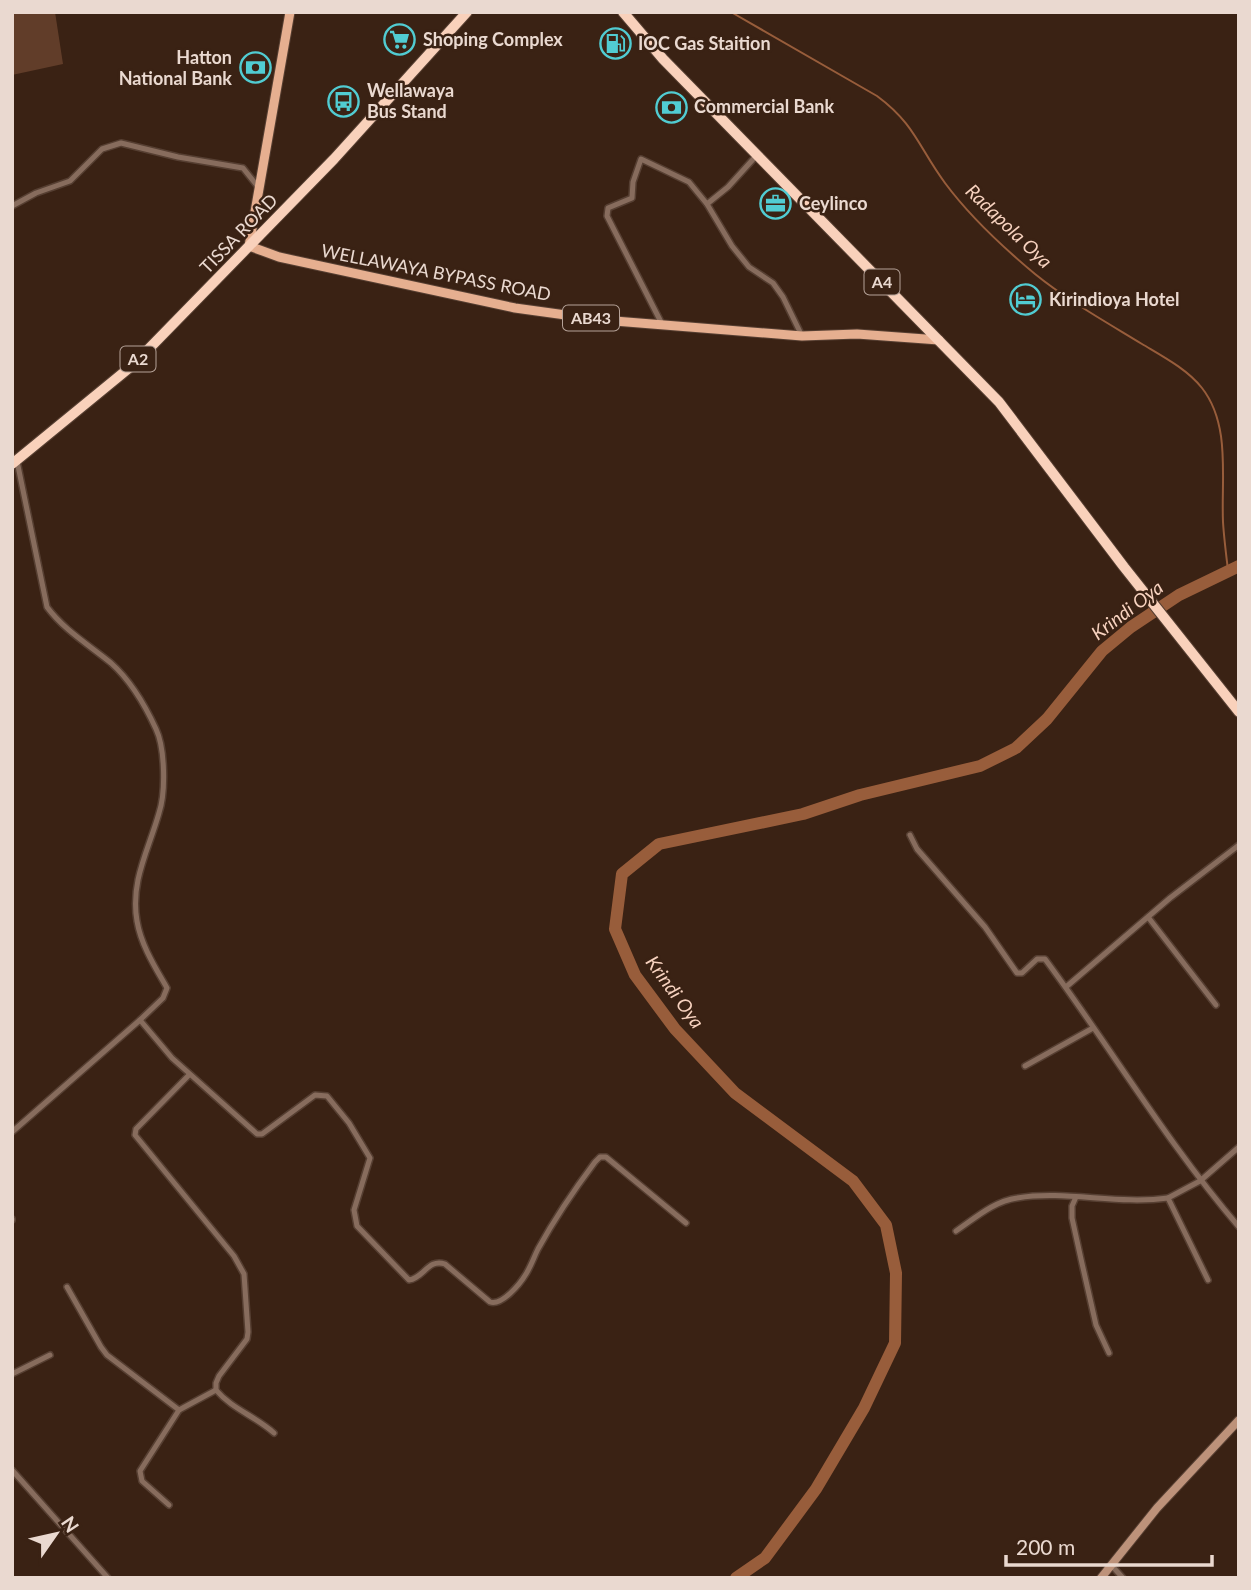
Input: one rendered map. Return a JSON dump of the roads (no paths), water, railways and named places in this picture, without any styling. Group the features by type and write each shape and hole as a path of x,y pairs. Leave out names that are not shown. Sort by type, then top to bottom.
{"highway":[{"name":"TISSA ROAD","path":"15,463 134,364 334,159 467,12"},
{"name":"A4","path":"623,12 663,59 999,402 1124,567 1239,712"}],"main road":[{"path":"250,246 290,12"},
{"name":"WELLAWAYA BYPASS ROAD","path":"250,246 290,260 514,308 602,320 802,336 857,334 939,340"}],"street":[{"path":"12,206 36,193 70,181 102,149 121,143 178,157 243,168 259,188"},
{"path":"707,204 728,187 757,155"},
{"path":"662,324 607,216 608,208 632,198 633,182 641,159 689,182 749,267 773,283 802,336"},
{"path":"12,1132 140,1020 163,998 167,988 144,946 136,920 139,868 161,810 163,764 157,732 136,693 113,665 56,620 47,607 15,463"},
{"path":"910,835 917,849 985,927 1017,973 1028,970 1037,959 1042,958 1066,987 1200,1181 1239,1227"},
{"path":"1066,987 1239,845"},
{"path":"1148,917 1216,1005"},
{"path":"140,1020 172,1058 257,1134 262,1134 315,1095 327,1096 349,1124 370,1158 354,1210 357,1226 409,1280 416,1279 433,1263 439,1262 445,1264 489,1302 495,1304 501,1301 525,1276 537,1250 566,1202 594,1161 600,1157 606,1157 686,1223"},
{"path":"1026,1066 1093,1028"},
{"path":"190,1075 136,1129 135,1135 234,1256 244,1274 247,1339 219,1376 216,1390 226,1402 274,1433"},
{"path":"956,1231 992,1206 1016,1198 1076,1197 1147,1201 1168,1198 1200,1181 1239,1147"},
{"path":"1076,1197 1072,1206 1072,1218 1080,1259 1096,1325 1109,1353"},
{"path":"1168,1198 1208,1280"},
{"path":"68,1287 107,1354 179,1410"},
{"path":"12,1374 50,1355"},
{"path":"169,1505 140,1475 140,1471 179,1410 216,1390"},
{"path":"1101,1578 1157,1508 1239,1420"},
{"path":"12,1470 108,1578"},
{"path":"1112,1566 1123,1578"}],"waterway":[{"name":"Radapola Oya","path":"731,12 890,106 908,127 954,195 1012,254 1060,293 1174,363 1196,381 1211,403 1221,435 1223,522 1228,570"},
{"name":"Krindi Oya","path":"736,1578 765,1558 816,1489 864,1408 895,1343 896,1273 886,1225 853,1181 735,1093 675,1029 635,975 615,929 622,874 659,844 803,814 860,795 980,766 1016,748 1047,719 1102,651 1131,627 1179,595 1239,566"}],"place":[{"name":"Shoping Complex","path":"400,40"},
{"name":"IOC Gas Staition","path":"615,44"},
{"name":"Hatton National Bank","path":"255,68"},
{"name":"Wellawaya Bus Stand","path":"344,101"},
{"name":"Commercial Bank","path":"671,107"},
{"name":"Ceylinco","path":"776,204"},
{"name":"Kirindioya Hotel","path":"1026,300"}]}
